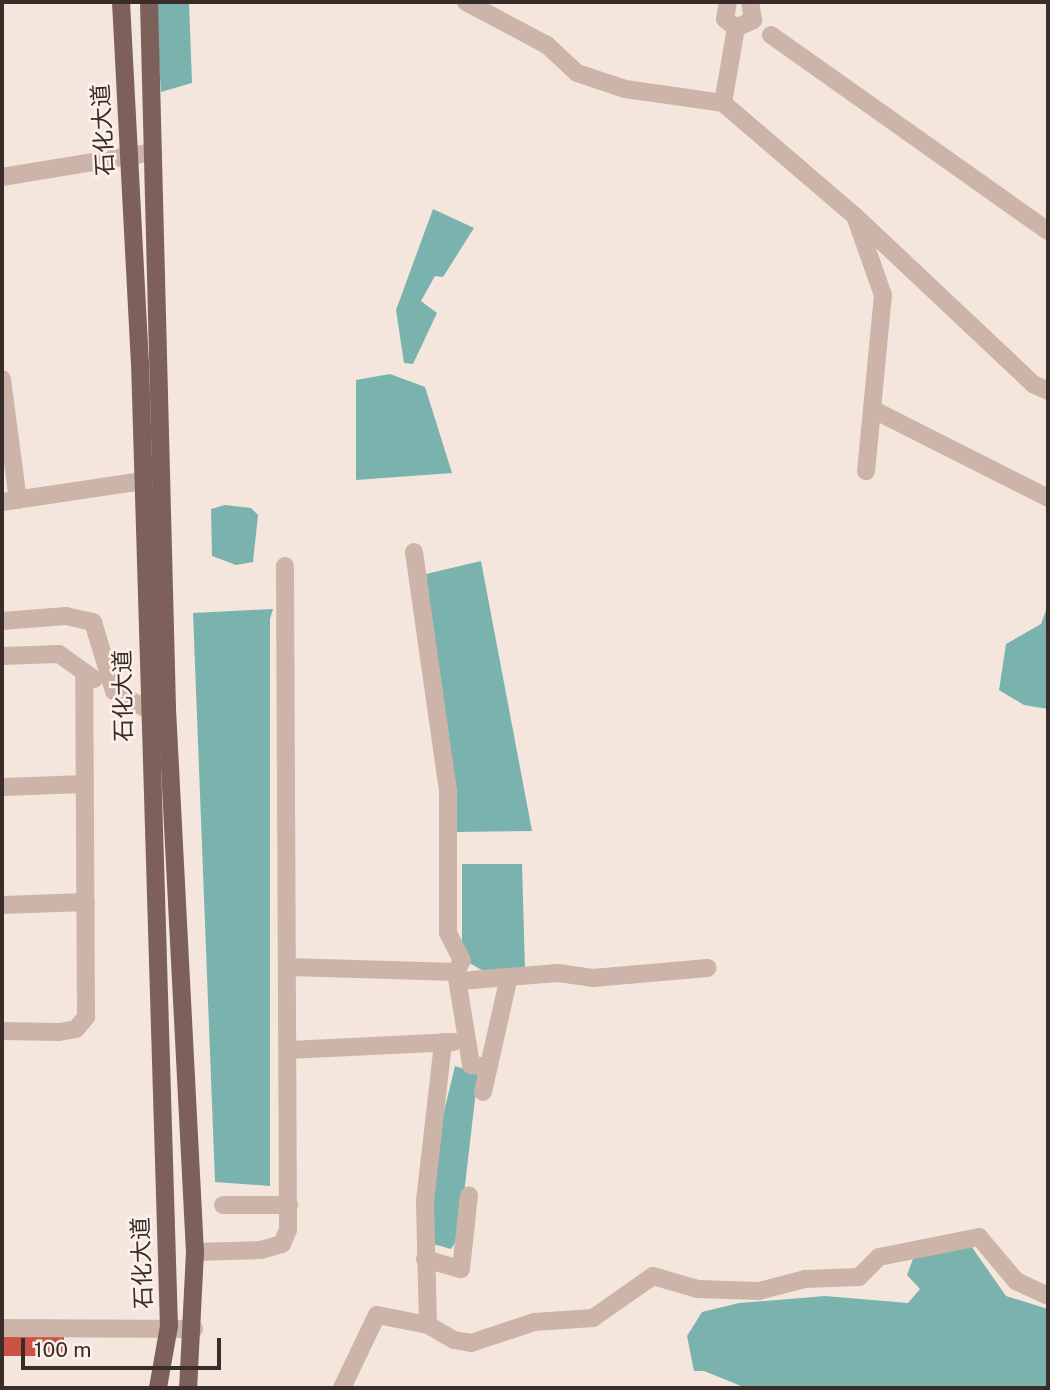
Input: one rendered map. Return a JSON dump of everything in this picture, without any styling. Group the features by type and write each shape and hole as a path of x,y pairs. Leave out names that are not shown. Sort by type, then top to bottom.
{"main road":[{"name":"石化大道","path":"121,2 142,481 147,709 169,1326 158,1388"},
{"name":"石化大道","path":"149,2 167,709 195,1252 194,1329 188,1388"}],"street":[{"path":"466,2 547,45 577,73 625,89 723,103 855,216 1033,384 1048,391"},
{"path":"709,2 733,19 771,35 1048,231"},
{"path":"733,19 753,20 752,5"},
{"path":"752,5 771,35"},
{"path":"723,103 733,19"},
{"path":"2,177 153,152"},
{"path":"855,216 883,295 866,471"},
{"path":"2,379 10,501 142,481"},
{"path":"872,409 1048,498"},
{"path":"414,552 448,790 448,933 462,960 458,977 471,1065 489,1067"},
{"path":"195,1252 261,1250 282,1244 288,1230 289,967 285,566"},
{"path":"2,621 66,616 93,622 112,687"},
{"path":"2,656 59,654 84,673 147,709 167,709"},
{"path":"2,1031 59,1032 76,1029 86,1017 84,673"},
{"path":"2,787 85,784"},
{"path":"2,905 86,902"},
{"path":"289,967 458,977 558,973 593,978 708,968"},
{"path":"483,1092 509,977"},
{"path":"289,1049 468,1041"},
{"path":"428,1325 425,1259 428,1151 443,1042"},
{"path":"425,1259 461,1269 469,1195"},
{"path":"223,1205 289,1205"},
{"path":"342,1388 377,1315 428,1325 454,1340 471,1343 534,1322 593,1318 653,1276 698,1289 760,1291 805,1279 859,1277 879,1257 979,1237 1016,1281 1048,1296"},
{"path":"2,1328 169,1326 194,1329"}],"water":[{"path":"155,2 189,2 192,83 161,92"},
{"path":"433,209 474,228 443,277 435,276 421,301 437,313 413,364 404,363 396,310"},
{"path":"390,374 425,387 452,473 356,480 356,380"},
{"path":"225,505 251,508 258,515 253,562 236,565 212,556 211,509"},
{"path":"481,561 532,831 456,832 426,574"},
{"path":"1048,605 1048,709 1024,705 999,690 1006,644 1041,624"},
{"path":"273,609 270,619 270,1186 215,1182 193,613"},
{"path":"462,864 522,864 525,970 487,973 466,961 462,941"},
{"path":"455,1066 478,1073 459,1237 451,1249 426,1242 429,1174"},
{"path":"969,1243 1006,1296 1048,1309 1048,1388 746,1388 704,1371 694,1371 687,1336 702,1312 739,1303 825,1296 908,1303 920,1289 907,1275 914,1256"}],"building":[{"path":"2,1335 64,1335 64,1356 2,1356"}]}
